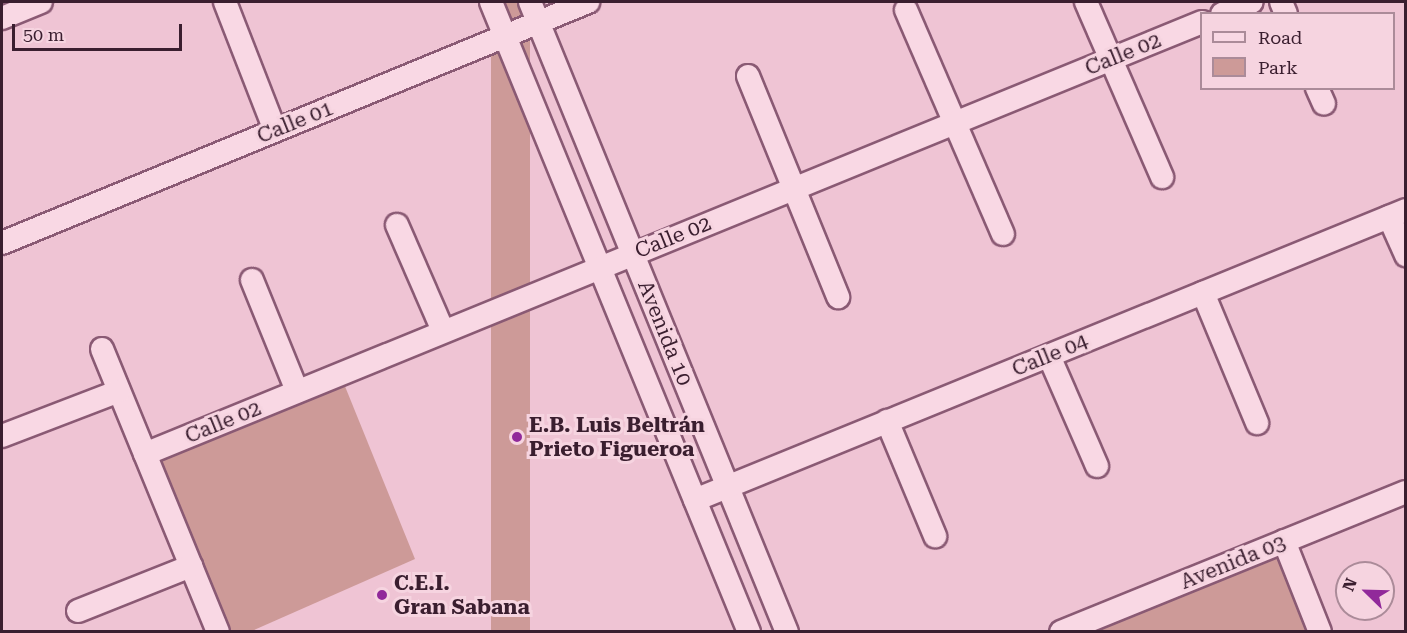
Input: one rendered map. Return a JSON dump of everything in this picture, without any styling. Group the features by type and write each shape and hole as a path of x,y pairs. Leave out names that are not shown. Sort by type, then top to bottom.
{"street":[{"path":"2,18 41,2"},
{"path":"225,2 275,130"},
{"name":"Avenida 10","path":"491,2 748,632"},
{"name":"Calle 01","path":"2,243 505,36 534,12 588,2"},
{"path":"1086,2 1162,177"},
{"path":"1227,12 1252,2"},
{"path":"906,10 1003,234"},
{"name":"Avenida 10","path":"534,12 787,632"},
{"name":"Calle 02","path":"145,454 1200,23"},
{"path":"748,76 838,297"},
{"path":"1397,214 1406,255"},
{"name":"Calle 04","path":"694,500 1397,214"},
{"path":"397,225 443,331"},
{"path":"252,280 297,392"},
{"path":"1203,293 1257,423"},
{"path":"102,349 218,632"},
{"path":"1049,356 1097,466"},
{"path":"2,436 119,391"},
{"path":"887,422 935,536"},
{"name":"Avenida 03","path":"1061,632 1406,492"},
{"path":"1284,541 1320,632"},
{"path":"78,611 191,566"}],"green space":[{"path":"491,2 530,2 530,632 491,632"},
{"path":"340,374 415,559 252,631 218,631 145,454"},
{"path":"1284,541 1320,632 1061,632"}],"place":[{"name":"E.B. Luis Beltrán Prieto Figueroa","path":"517,437"},
{"name":"C.E.I. Gran Sabana","path":"382,595"}]}
